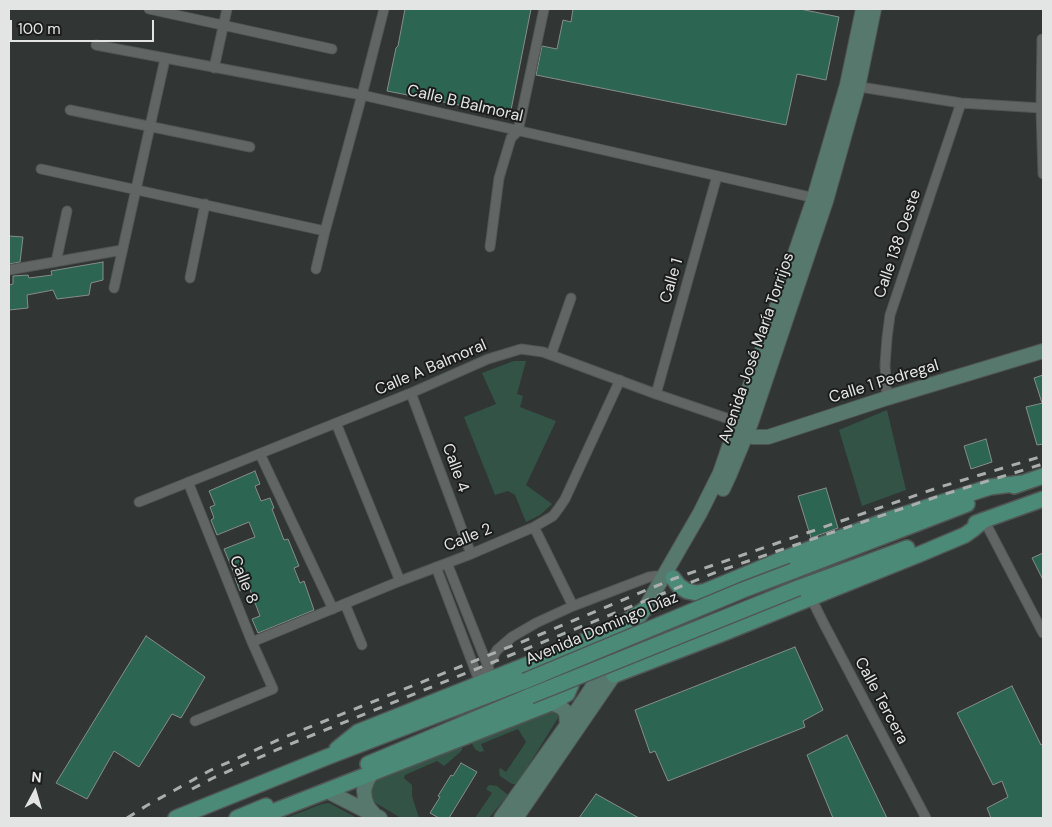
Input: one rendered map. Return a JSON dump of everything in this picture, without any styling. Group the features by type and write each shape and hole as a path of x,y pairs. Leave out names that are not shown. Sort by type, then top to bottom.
{"main road":[{"name":"Avenida José María Torrijos","path":"853,86 863,9"},
{"name":"Avenida José María Torrijos","path":"501,818 668,578 709,516 729,476 742,429 820,199 874,9"},
{"name":"Calle 1 Pedregal","path":"742,429 753,436 768,437 887,398 1043,351"},
{"name":"Avenida Domingo Díaz","path":"176,818 327,757 525,681 743,590 1043,476"},
{"path":"668,578 687,591 697,593 706,591 783,559 890,519 990,487 1022,483"},
{"name":"Avenida Domingo Díaz","path":"237,818 530,696 798,588 1043,499"},
{"path":"614,675 811,598 965,534 984,520"},
{"name":"Avenida José María Torrijos","path":"516,818 614,675 668,578"},
{"path":"706,591 700,605 699,614 703,624 712,631 721,634"},
{"path":"327,757 358,732 487,676 549,656 618,627 644,610"},
{"path":"257,818 551,703 567,694 571,685 571,676 568,667 560,660 549,656"},
{"path":"551,703 561,707 566,712 567,725"},
{"path":"372,773 364,790 365,799 368,808 377,816"},
{"path":"327,791 377,816"}],"street":[{"path":"149,9 332,49"},
{"path":"214,68 227,9"},
{"path":"316,269 384,9"},
{"path":"490,247 499,178 511,138 518,131 544,9"},
{"path":"1042,39 1041,108 1043,174"},
{"name":"Calle B Balmoral","path":"96,45 362,96 820,199"},
{"path":"114,288 165,59"},
{"path":"853,86 961,103 1041,108"},
{"name":"Calle 138 Oeste","path":"887,398 885,365 886,338 890,315 961,103"},
{"path":"70,110 250,147"},
{"path":"41,169 325,231"},
{"name":"Calle 1","path":"656,394 717,176"},
{"path":"190,278 205,204"},
{"path":"56,262 67,211"},
{"path":"9,270 122,250"},
{"path":"551,355 570,298"},
{"name":"Calle A Balmoral","path":"140,502 411,393 488,359 521,348 543,352 732,420 742,429"},
{"name":"Calle 2","path":"252,642 471,554 534,527 553,516 565,499 620,380"},
{"name":"Calle 4","path":"411,393 471,554"},
{"path":"336,423 400,581"},
{"path":"260,454 333,609"},
{"name":"Calle 8","path":"188,482 252,642 273,689 195,721"},
{"path":"984,520 1043,633"},
{"path":"534,527 573,606"},
{"path":"447,563 487,676"},
{"path":"436,567 487,676"},
{"path":"487,676 497,650 512,637 536,623 573,606 649,577 668,578"},
{"name":"Calle Tercera","path":"811,598 926,818"},
{"path":"345,604 362,645"}],"green space":[{"path":"514,361 526,361 517,394 523,396 520,407 556,421 526,485 552,504 540,515 526,522 515,495 508,491 495,495 464,417 496,404 482,373"},
{"path":"887,410 906,490 862,506 839,430"},
{"path":"549,711 555,712 558,718 517,784 512,784 500,776 499,771 500,768 506,772 526,742 518,729 481,744 484,751 480,752 473,746 472,742"},
{"path":"462,746 462,750 444,766 437,761 405,775 404,778 412,785 412,796 419,818 401,818 370,798 371,785 379,779"},
{"path":"489,785 497,786 508,795 489,818 475,818 492,793 486,789"},
{"path":"329,803 357,818 286,818 322,804"}],"building":[{"path":"405,9 531,9 510,115 387,91"},
{"path":"573,9 800,9 839,17 826,80 797,74 786,125 536,75 542,46 557,49 563,20 571,22"},
{"path":"9,236 23,237 20,262 9,264"},
{"path":"103,262 103,280 91,283 89,295 57,299 53,290 27,295 28,308 9,310 9,285 13,284 13,276 28,275 29,278 52,275 51,271"},
{"path":"1043,375 1043,403 1042,403 1034,378"},
{"path":"1043,403 1043,444 1037,445 1026,407"},
{"path":"986,439 992,462 971,469 964,446"},
{"path":"255,471 260,484 255,486 261,501 270,498 274,508 272,509 284,540 288,539 299,566 294,568 300,583 304,581 314,610 258,633 252,619 260,616 249,587 240,591 224,549 255,537 249,522 217,535 211,520 214,518 210,507 215,505 209,491"},
{"path":"826,488 838,528 811,538 798,496"},
{"path":"1043,553 1043,580 1032,558"},
{"path":"146,636 205,677 181,718 172,714 139,767 114,751 87,799 56,783"},
{"path":"795,647 823,710 803,721 805,727 668,781 655,751 650,753 635,710"},
{"path":"1012,686 1041,745 1043,744 1043,818 991,818 987,808 1008,797 1002,781 993,785 957,713"},
{"path":"847,735 887,818 833,818 807,755"},
{"path":"461,763 477,772 449,818 439,818 430,813 451,775 453,776"},
{"path":"596,794 639,818 579,818"}],"railway":[{"path":"127,818 209,771 280,739 673,579 940,487 1043,456"},
{"path":"192,789 283,747 719,571 942,495 1043,464"}]}
